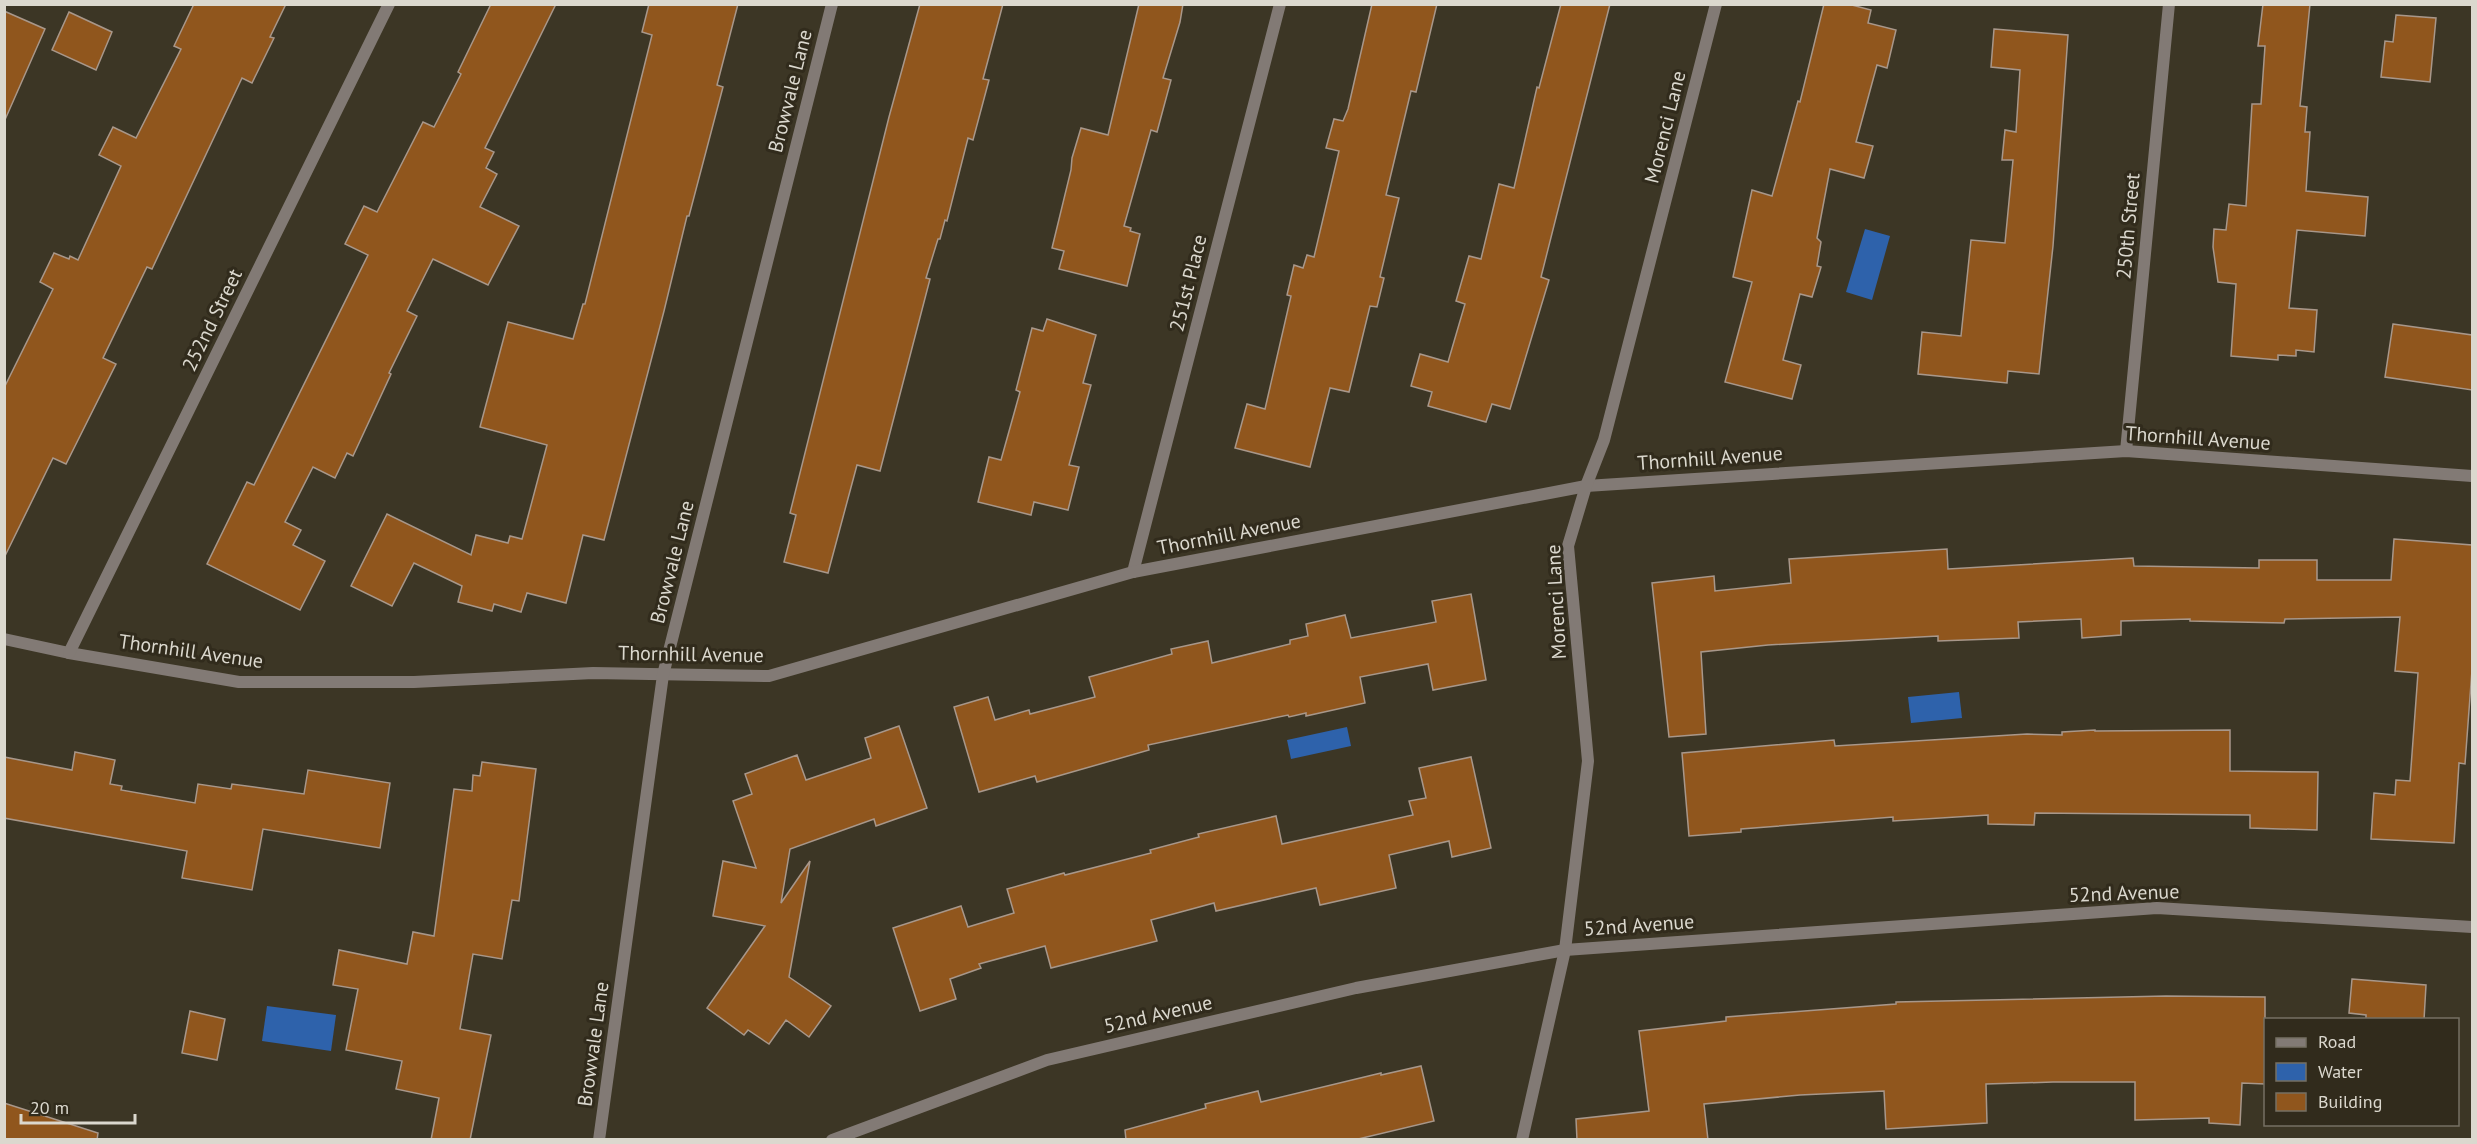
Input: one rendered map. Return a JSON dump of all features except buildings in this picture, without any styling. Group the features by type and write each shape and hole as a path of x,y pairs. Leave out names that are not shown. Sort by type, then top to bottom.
{"street":[{"name":"252nd Street","path":"69,653 389,4"},
{"name":"Browvale Lane","path":"603,1138 663,675 832,4"},
{"name":"251st Place","path":"1133,572 1280,4"},
{"name":"Morenci Lane","path":"1522,1140 1564,950 1588,761 1568,546 1586,486 1604,440 1716,4"},
{"name":"250th Street","path":"2126,451 2169,4"},
{"name":"Thornhill Avenue","path":"4,639 69,653 239,682 414,682 593,673 769,676 1133,572 1586,486 2126,451 2472,476"},
{"name":"52nd Avenue","path":"832,1140 1047,1060 1356,988 1564,950 2157,908 2472,927"}],"water":[{"path":"1865,229 1890,236 1872,300 1846,292"},
{"path":"1959,692 1962,718 1911,723 1908,697"},
{"path":"1347,727 1351,746 1291,759 1287,740"},
{"path":"267,1006 336,1015 331,1051 262,1041"}]}
